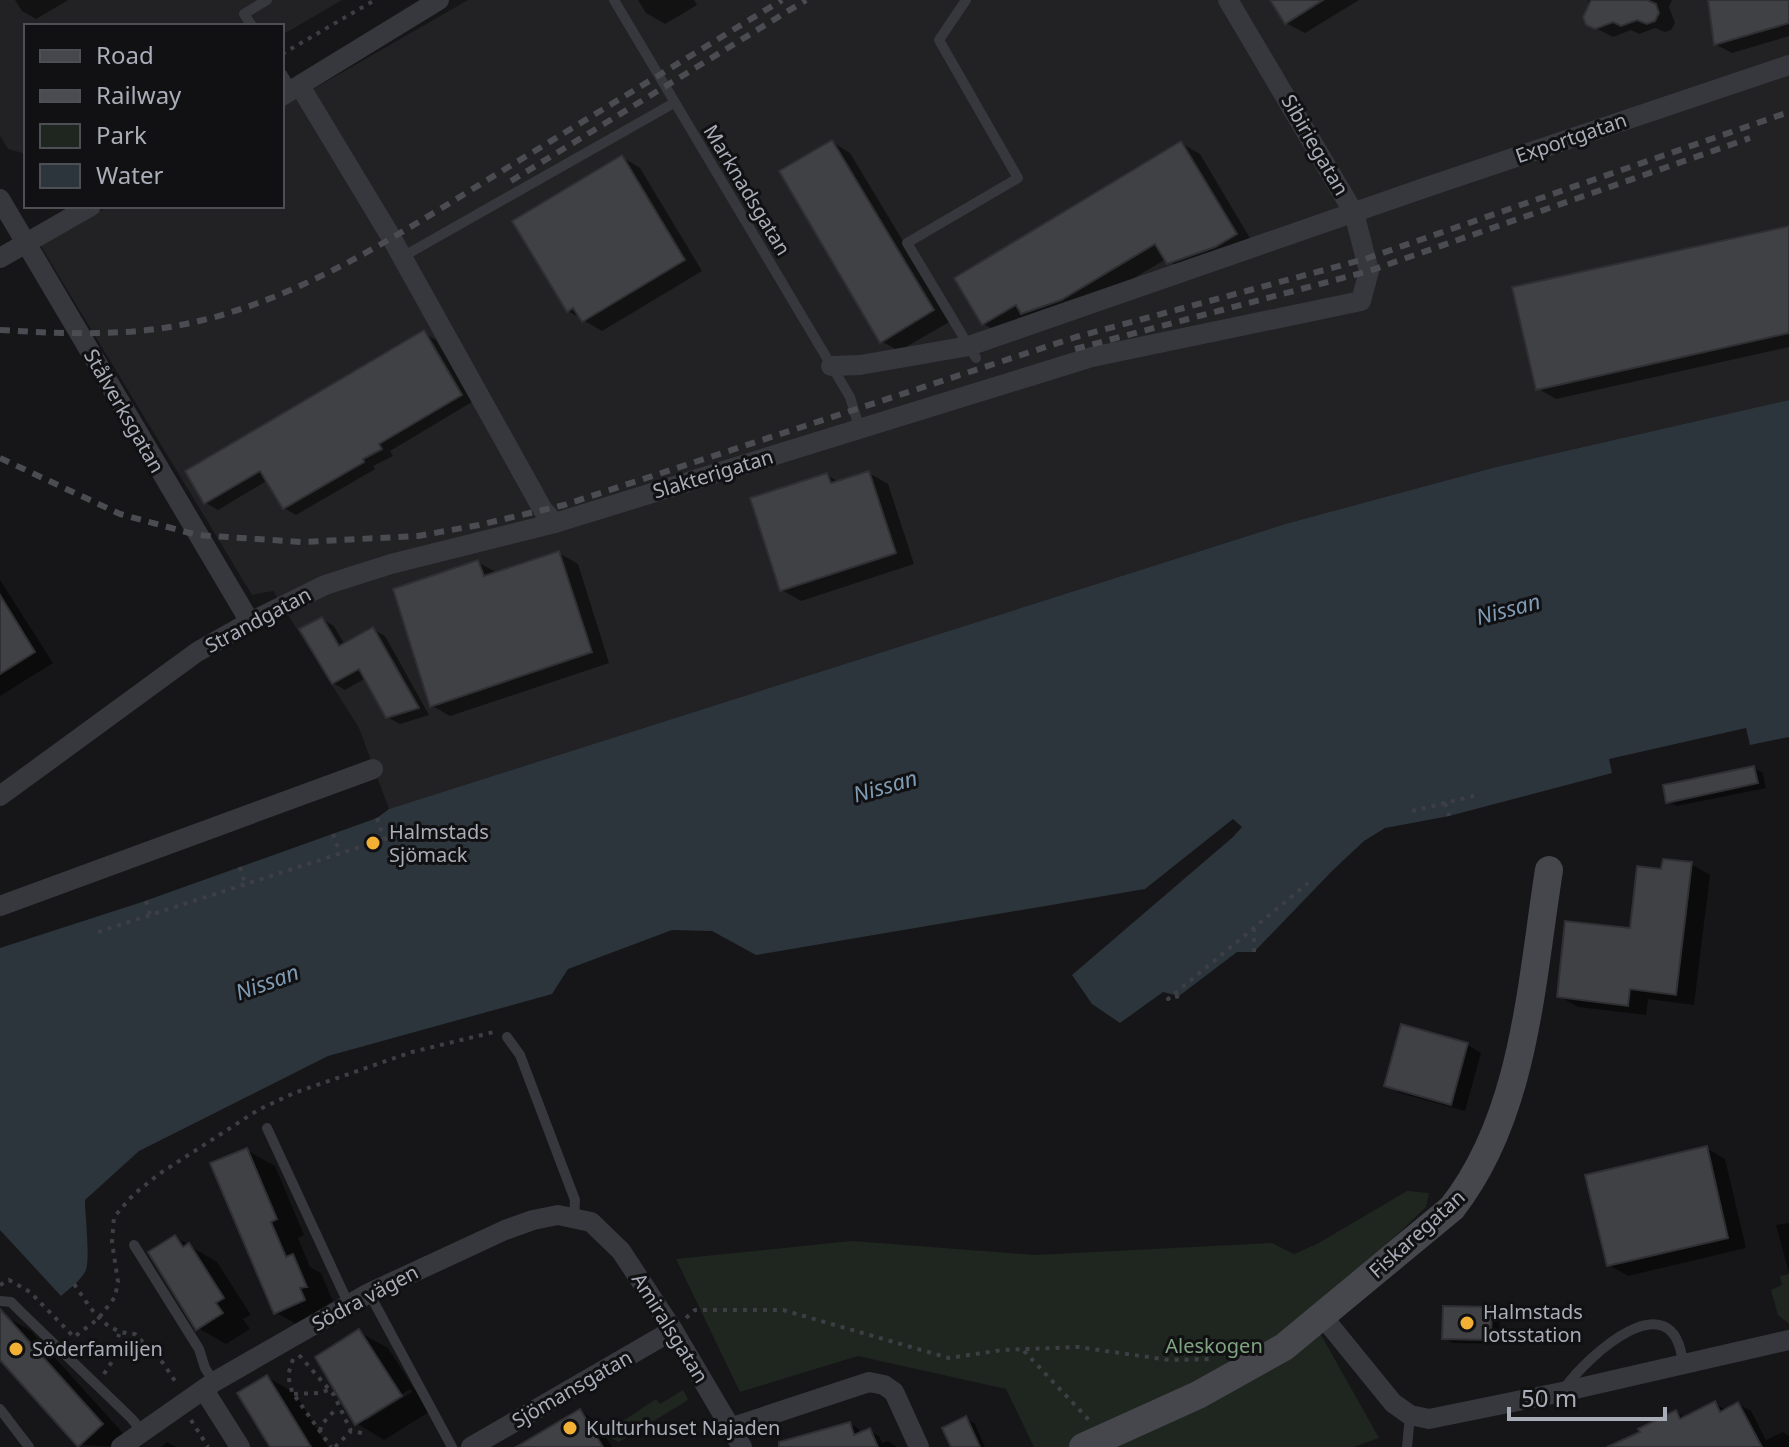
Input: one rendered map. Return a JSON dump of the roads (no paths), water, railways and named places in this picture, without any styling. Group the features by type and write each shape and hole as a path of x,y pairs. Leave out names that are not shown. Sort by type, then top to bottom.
{"street":[{"path":"439,0 289,87 402,257 543,510 555,523"},
{"name":"Sibiriegatan","path":"1228,0 1354,213 1369,271 1361,301"},
{"name":"Exportgatan","path":"831,366 972,352 1354,213 1789,65"},
{"name":"Stålverksgatan","path":"0,199 250,622"},
{"path":"0,258 88,208"},
{"name":"Slakterigatan","path":"555,523 1092,357 1361,301"},
{"name":"Strandgatan","path":"0,796 197,652 325,585 378,568 555,523"},
{"path":"0,906 373,769"},
{"name":"Fiskaregatan","path":"1094,1442 1198,1395 1284,1347 1452,1208 1472,1182 1505,1110 1521,1044 1549,870"},
{"name":"Amiralsgatan","path":"574,1217 591,1222 621,1251 733,1427 742,1447"},
{"name":"Södra vägen","path":"121,1447 180,1395 209,1386 369,1293 505,1230 545,1218 574,1217"},
{"path":"1323,1317 1393,1403 1410,1415 1429,1419 1789,1340"},
{"name":"Sjömansgatan","path":"471,1447 673,1330"},
{"path":"733,1427 869,1382 884,1385 894,1392 919,1447"},
{"path":"209,1386 240,1447"}],"lane":[{"path":"251,24 244,14 267,0"},
{"name":"Marknadsgatan","path":"614,0 850,397 860,430"},
{"path":"966,0 939,40 1018,178 907,243 972,352"},
{"path":"402,257 674,103"},
{"path":"507,1037 520,1055 575,1200 574,1217"},
{"path":"267,1128 349,1305"},
{"path":"134,1245 199,1349 209,1386"},
{"path":"369,1293 452,1447"},
{"path":"0,1301 11,1302 141,1430"},
{"path":"1562,1392 1577,1371 1614,1341 1648,1323 1661,1324 1675,1335 1682,1351 1683,1364"},
{"path":"0,1409 29,1447"},
{"path":"1407,1447 1410,1415"}],"water":[{"name":"Nissan","path":"1789,400 1789,737 1750,745 1746,728 1609,759 1612,773 1449,816 1385,828 1364,841 1333,870 1254,952 1237,952 1179,996 1163,992 1120,1023 1092,1004 1072,975 1233,837 1242,827 1233,819 1145,889 756,955 712,931 672,930 568,969 552,994 328,1056 139,1151 85,1200 87,1267 80,1279 61,1296 0,1230 0,948 142,902 377,818 389,809 1285,524 1496,467"}],"railway":[{"path":"0,330 75,333 150,330 199,321 278,295 390,239 782,0"},
{"path":"511,181 806,0"},
{"path":"0,458 120,514 197,535 302,542 418,536 479,525 564,505 1076,337 1365,259 1789,112"},
{"path":"1075,349 1369,271 1750,138"}],"place":[{"name":"Halmstads Sjömack","path":"373,843"},
{"name":"Halmstads lotsstation","path":"1467,1323"},
{"name":"Söderfamiljen","path":"16,1349"},
{"name":"Kulturhuset Najaden","path":"570,1428"}],"park label":[{"name":"Aleskogen","path":"1214,1346"}]}
